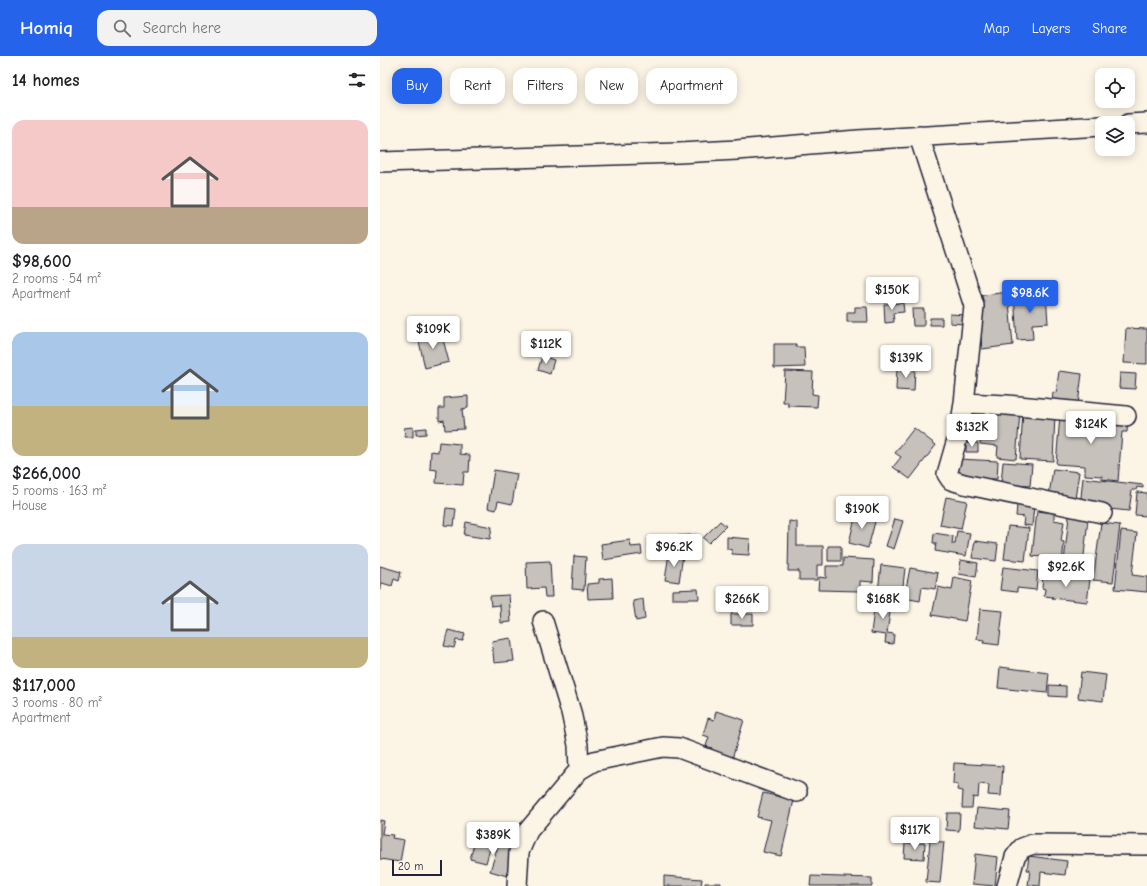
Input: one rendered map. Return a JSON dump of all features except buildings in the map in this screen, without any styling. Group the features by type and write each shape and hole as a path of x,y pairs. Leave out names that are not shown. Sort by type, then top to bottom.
{"street":[{"path":"1135,124 1147,123"},
{"path":"380,162 694,152 919,136 1095,126"},
{"path":"919,136 974,306 960,429 947,474 951,480 1102,513"},
{"path":"964,403 1007,405 1126,416"},
{"path":"543,621 571,712 578,745 578,770"},
{"path":"517,886 519,852 528,831 578,770 594,761 662,747 679,748 797,792"},
{"path":"1007,886 1015,857 1022,848 1033,844 1147,845"}]}
